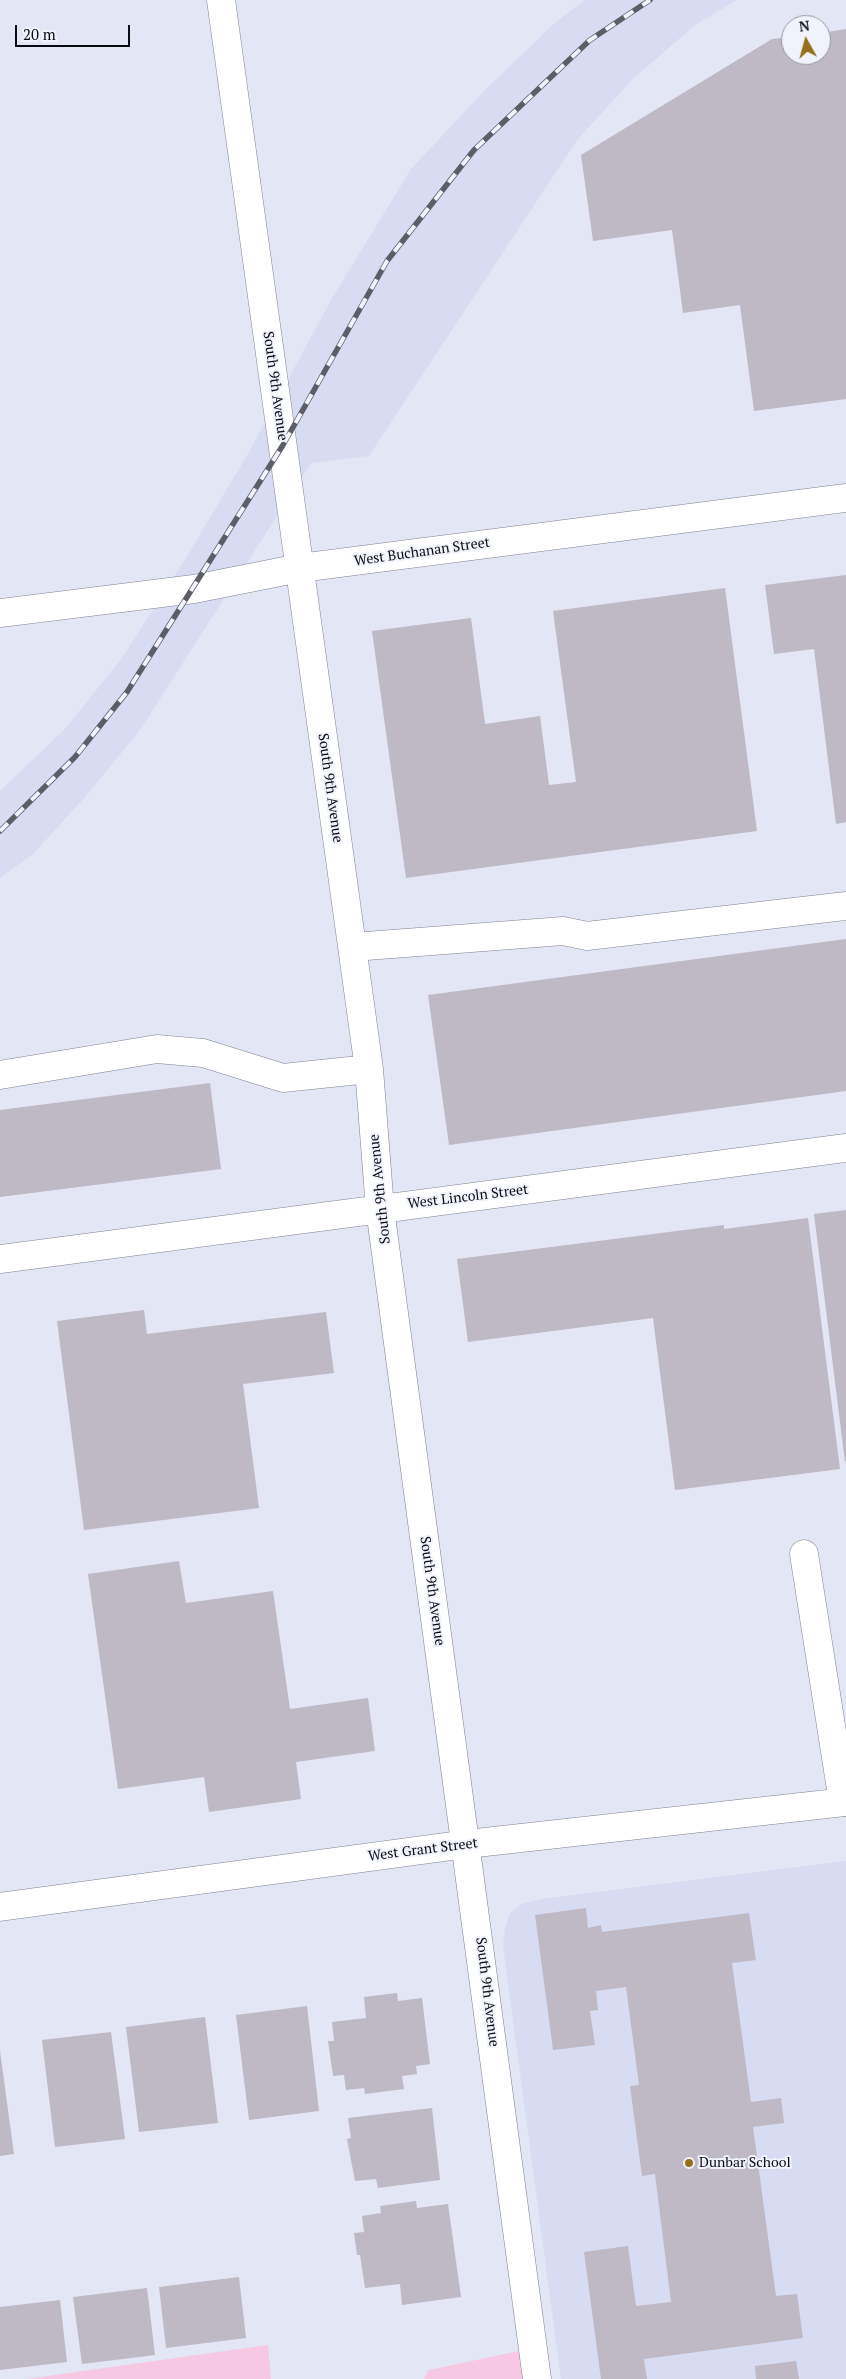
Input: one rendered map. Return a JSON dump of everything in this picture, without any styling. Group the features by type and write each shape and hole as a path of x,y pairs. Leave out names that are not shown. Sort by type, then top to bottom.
{"street":[{"name":"South 9th Avenue","path":"221,0 353,947 369,1069 380,1209 467,1844 537,2379"},
{"name":"West Buchanan Street","path":"0,613 194,589 300,568 846,498"},
{"path":"353,947 563,931 587,936 846,906"},
{"path":"0,1075 157,1049 203,1053 282,1078 369,1069"},
{"name":"West Lincoln Street","path":"0,1259 846,1148"},
{"path":"804,1554 845,1802"},
{"name":"West Grant Street","path":"0,1907 467,1844 845,1802"}],"shaded area":[{"path":"585,0 737,0 695,25 633,79 577,140 369,456 311,463 140,730 86,796 34,853 0,878 0,791 65,729 122,658 186,558 249,452 331,300 411,169 487,88 557,21"},
{"name":"Dunbar School","path":"846,1861 846,2379 561,2379 503,1946 505,1929 510,1913 522,1904 541,1899"},
{"path":"268,2345 271,2379 26,2379"},
{"path":"533,2348 537,2379 424,2379 429,2370"}],"building":[{"path":"846,29 846,399 754,411 740,305 683,313 672,230 593,241 581,155 772,39 781,38 781,65 831,65 831,31"},
{"path":"846,575 846,822 836,824 814,649 774,654 765,585"},
{"path":"725,588 757,831 406,878 372,631 471,618 485,724 540,716 549,785 576,782 553,611"},
{"path":"846,939 846,1091 449,1145 428,995"},
{"path":"210,1083 221,1169 0,1197 0,1110"},
{"path":"846,1210 846,1461 845,1462 814,1214"},
{"path":"808,1218 840,1469 675,1490 653,1318 468,1342 457,1259 724,1225 724,1229"},
{"path":"144,1310 147,1334 326,1312 334,1373 243,1384 259,1508 84,1530 57,1321"},
{"path":"179,1561 186,1603 273,1591 290,1709 368,1698 375,1751 296,1762 301,1799 209,1812 204,1777 118,1789 88,1574"},
{"path":"586,1908 588,1928 601,1925 602,1932 749,1913 756,1960 732,1963 751,2102 781,2098 784,2123 753,2127 776,2296 797,2294 803,2338 644,2359 647,2379 601,2379 584,2252 628,2246 636,2306 671,2302 655,2174 642,2176 630,2086 639,2085 626,1987 596,1991 598,2010 590,2011 595,2045 553,2050 535,1915"},
{"path":"397,1993 398,2001 422,1998 430,2064 416,2066 417,2074 402,2076 404,2089 365,2094 364,2088 346,2090 344,2075 333,2076 328,2041 334,2041 332,2022 366,2018 364,1997"},
{"path":"307,2006 319,2111 249,2120 236,2015"},
{"path":"205,2017 218,2123 139,2132 126,2027"},
{"path":"111,2032 125,2139 55,2147 42,2040"},
{"path":"0,2051 14,2154 0,2156"},
{"path":"432,2108 440,2180 378,2188 376,2179 355,2181 347,2139 351,2138 348,2118"},
{"path":"416,2201 417,2208 448,2204 461,2297 402,2305 400,2284 365,2288 360,2255 357,2255 354,2233 364,2232 362,2216 381,2213 380,2206"},
{"path":"239,2277 246,2338 166,2348 159,2287"},
{"path":"147,2288 155,2355 82,2364 73,2297"},
{"path":"60,2300 67,2362 0,2370 0,2307"},
{"path":"796,2361 799,2379 756,2379 755,2366"}],"railway":[{"path":"0,831 75,757 127,692 283,445 387,261 474,150 590,40 650,0"}],"place":[{"name":"Dunbar School","path":"689,2163"}]}
